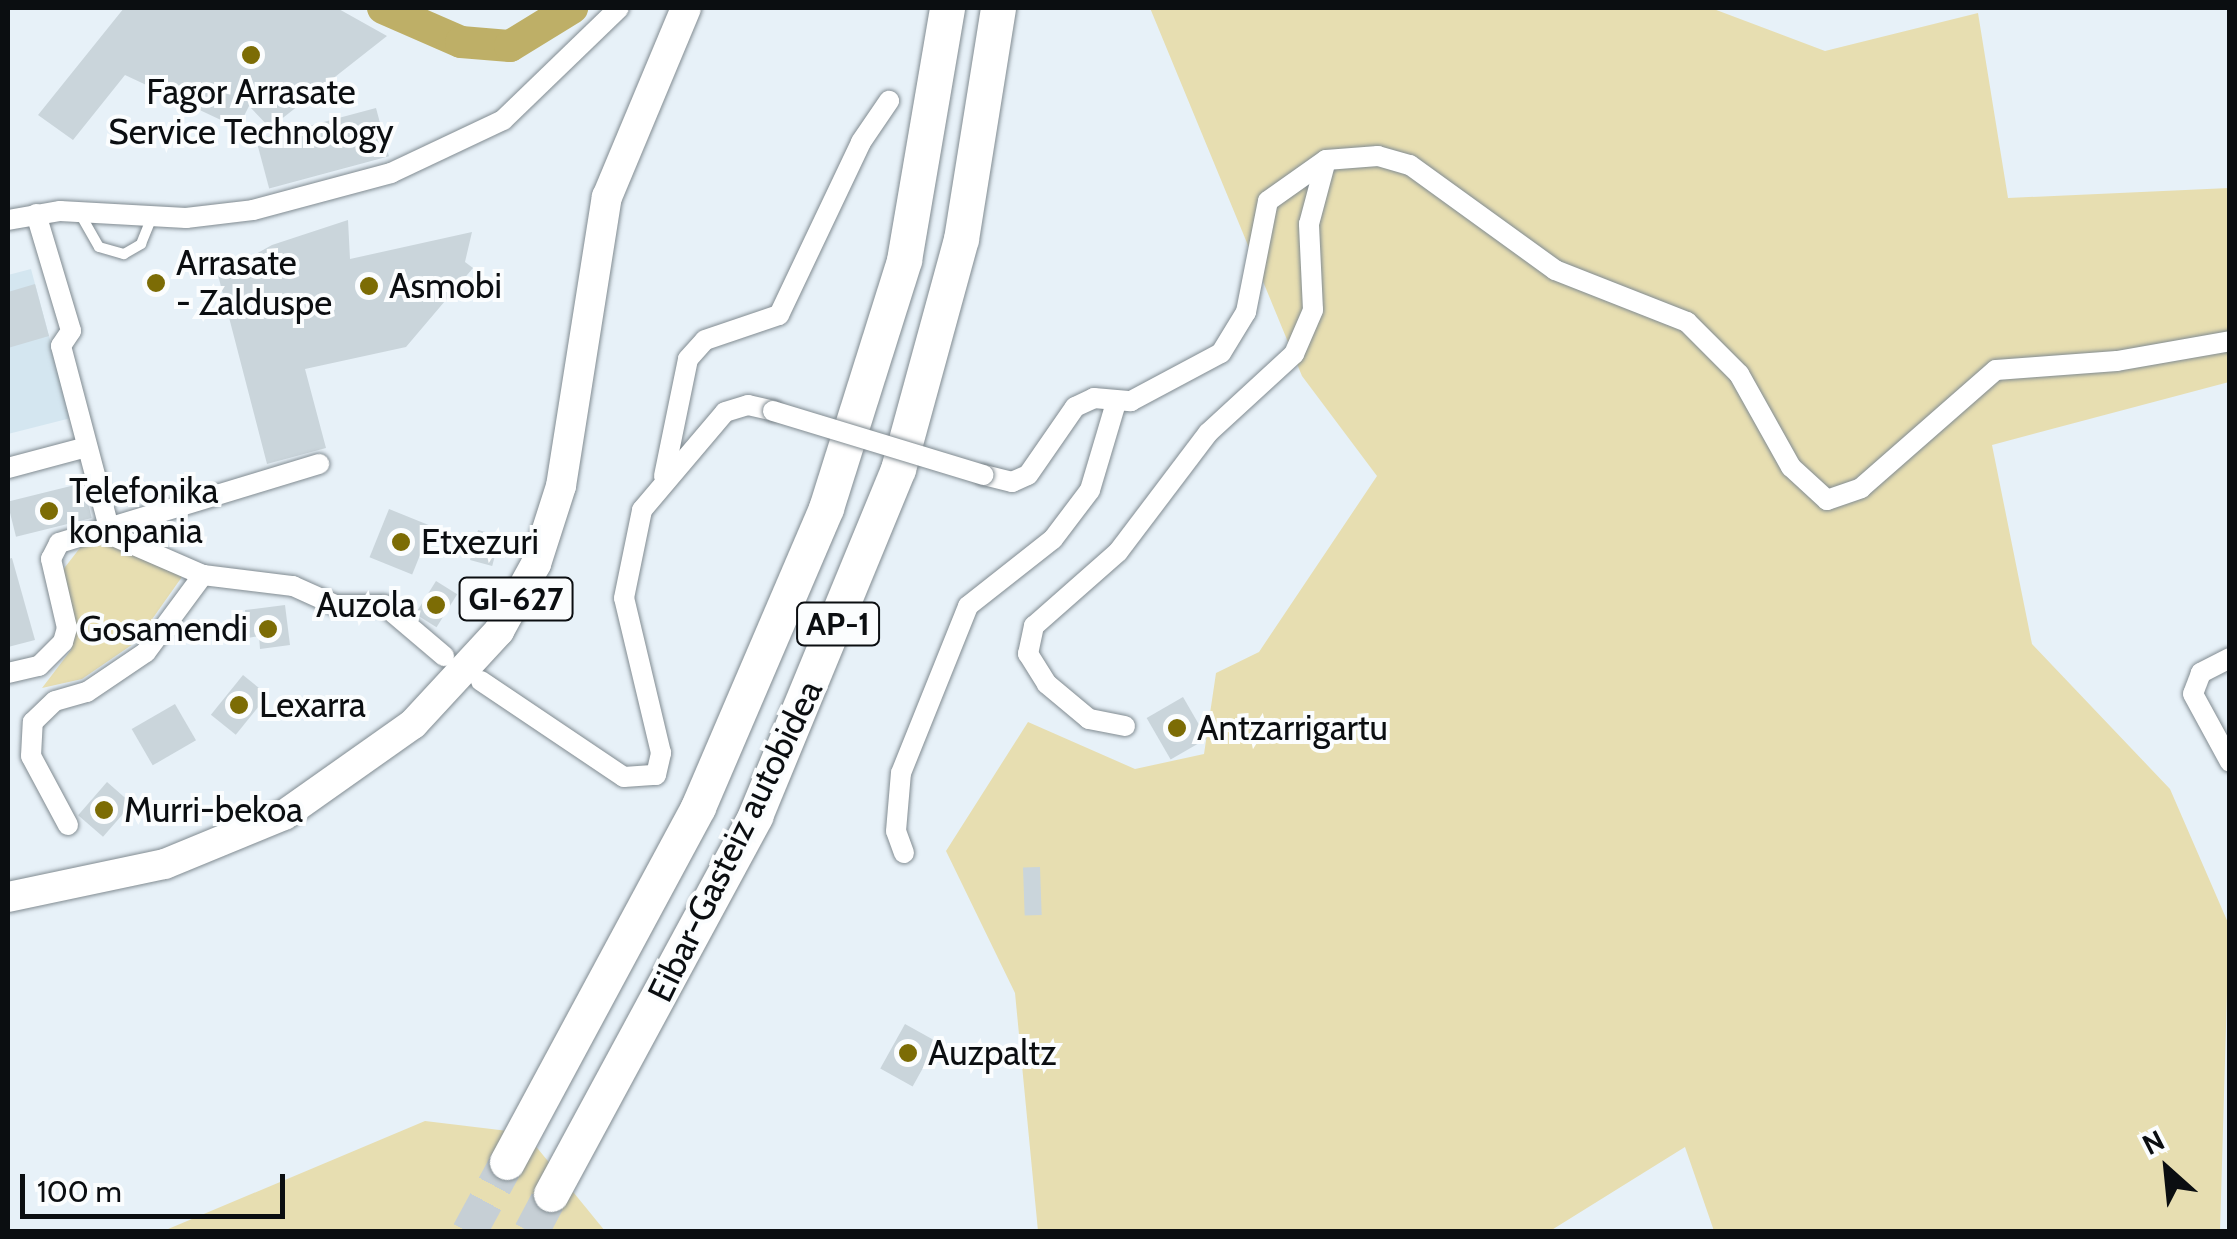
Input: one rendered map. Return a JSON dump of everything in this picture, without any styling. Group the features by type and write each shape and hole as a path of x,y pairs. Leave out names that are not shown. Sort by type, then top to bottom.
{"highway":[{"name":"Eibar-Gasteiz autobidea","path":"508,1162 698,807 758,681 826,508 904,260 947,8"},
{"name":"Eibar-Gasteiz autobidea","path":"551,1194 755,816 898,469 961,239 1002,17"}],"main road":[{"name":"GI-627","path":"8,897 165,864 284,815 413,724 498,630 536,564 561,486 606,197 686,10"}],"street":[{"path":"8,220 78,212 152,218 322,196 446,150 503,120 619,8"},
{"path":"664,478 688,359 705,340 779,315 861,142 889,101"},
{"path":"481,681 628,778 657,774 662,753 633,661 624,580 642,510 664,478 725,412 748,405 773,411 1012,482 1028,475 1075,408 1094,398 1116,403 1162,388 1220,353 1246,312 1268,201 1326,160 1378,156 1410,165 1555,270 1686,322 1739,374 1791,467 1826,500 1861,488 1996,370 2117,362 2230,341"},
{"path":"1125,726 1089,718 1047,684 1028,654 1034,626 1118,552 1208,434 1294,354 1313,310 1309,224 1326,160"},
{"path":"36,214 70,330 60,346 107,526 119,541 203,576 293,586 334,605 384,605 444,656"},
{"path":"904,853 896,831 902,773 961,622 984,590 1053,538 1090,490 1116,403"},
{"path":"8,468 87,447"},
{"path":"8,673 40,666 63,642 54,550 107,526 320,464"},
{"path":"68,824 31,756 33,722 55,701 87,692 146,652 203,576"},
{"path":"2230,658 2201,673 2194,697 2230,762"}],"lane":[{"path":"78,212 107,253 140,244 152,218"}],"shaded area":[{"path":"1150,8 1711,8 1825,51 1978,13 2008,198 2229,188 2229,382 1992,445 2032,644 2170,789 2229,925 2220,1231 1714,1231 1685,1147 1550,1231 1038,1231 1015,993 946,851 1028,722 1135,769 1204,754 1216,673 1259,652 1377,476 1302,376"},
{"path":"31,269 71,418 8,434 8,275"},
{"path":"83,544 122,547 184,574 136,642 82,679 42,688 71,650 75,630 62,571"},
{"path":"425,1121 525,1133 605,1231 161,1232"}],"building":[{"name":"Fagor Arrasate Service Technology","path":"124,8 337,8 387,36 270,128 249,106 238,128 125,75 73,140 38,115"},
{"path":"376,108 389,156 269,188 256,140"},
{"name":"Asmobi","path":"348,220 350,259 472,232 465,262 473,268 406,347 305,369 326,448 267,464 218,275 272,245"},
{"path":"35,284 49,336 8,348 8,292"},
{"name":"Telefonika konpania","path":"83,483 92,518 16,537 8,502"},
{"name":"Etxezuri","path":"389,509 432,526 412,574 370,557"},
{"path":"478,530 500,536 492,566 470,560"},
{"path":"12,558 35,640 8,647 8,559"},
{"name":"Auzola","path":"436,581 457,594 437,627 415,614"},
{"name":"Gosamendi","path":"285,605 290,645 260,649 259,636 248,638 245,610"},
{"name":"Lexarra","path":"243,675 268,695 236,735 211,715"},
{"name":"Antzarrigartu","path":"1183,697 1207,739 1171,760 1147,718"},
{"path":"175,704 196,740 153,765 132,729"},
{"name":"Murri-bekoa","path":"107,782 132,804 103,837 78,815"},
{"path":"1040,867 1042,915 1025,916 1023,868"},
{"name":"Auzpaltz","path":"905,1024 937,1042 913,1087 880,1069"}],"waterway":[{"path":"383,8 461,42 510,46 572,8"}],"tunnel":[{"path":"469,1232 507,1162"},
{"path":"531,1232 551,1194"}],"place":[{"name":"Fagor Arrasate Service Technology","path":"251,55"},
{"name":"Arrasate - Zalduspe","path":"156,283"},
{"name":"Asmobi","path":"369,286"},
{"name":"Telefonika konpania","path":"49,511"},
{"name":"Etxezuri","path":"401,542"},
{"name":"Auzola","path":"436,605"},
{"name":"Gosamendi","path":"268,629"},
{"name":"Lexarra","path":"239,705"},
{"name":"Antzarrigartu","path":"1177,728"},
{"name":"Murri-bekoa","path":"104,810"},
{"name":"Auzpaltz","path":"908,1053"}]}
